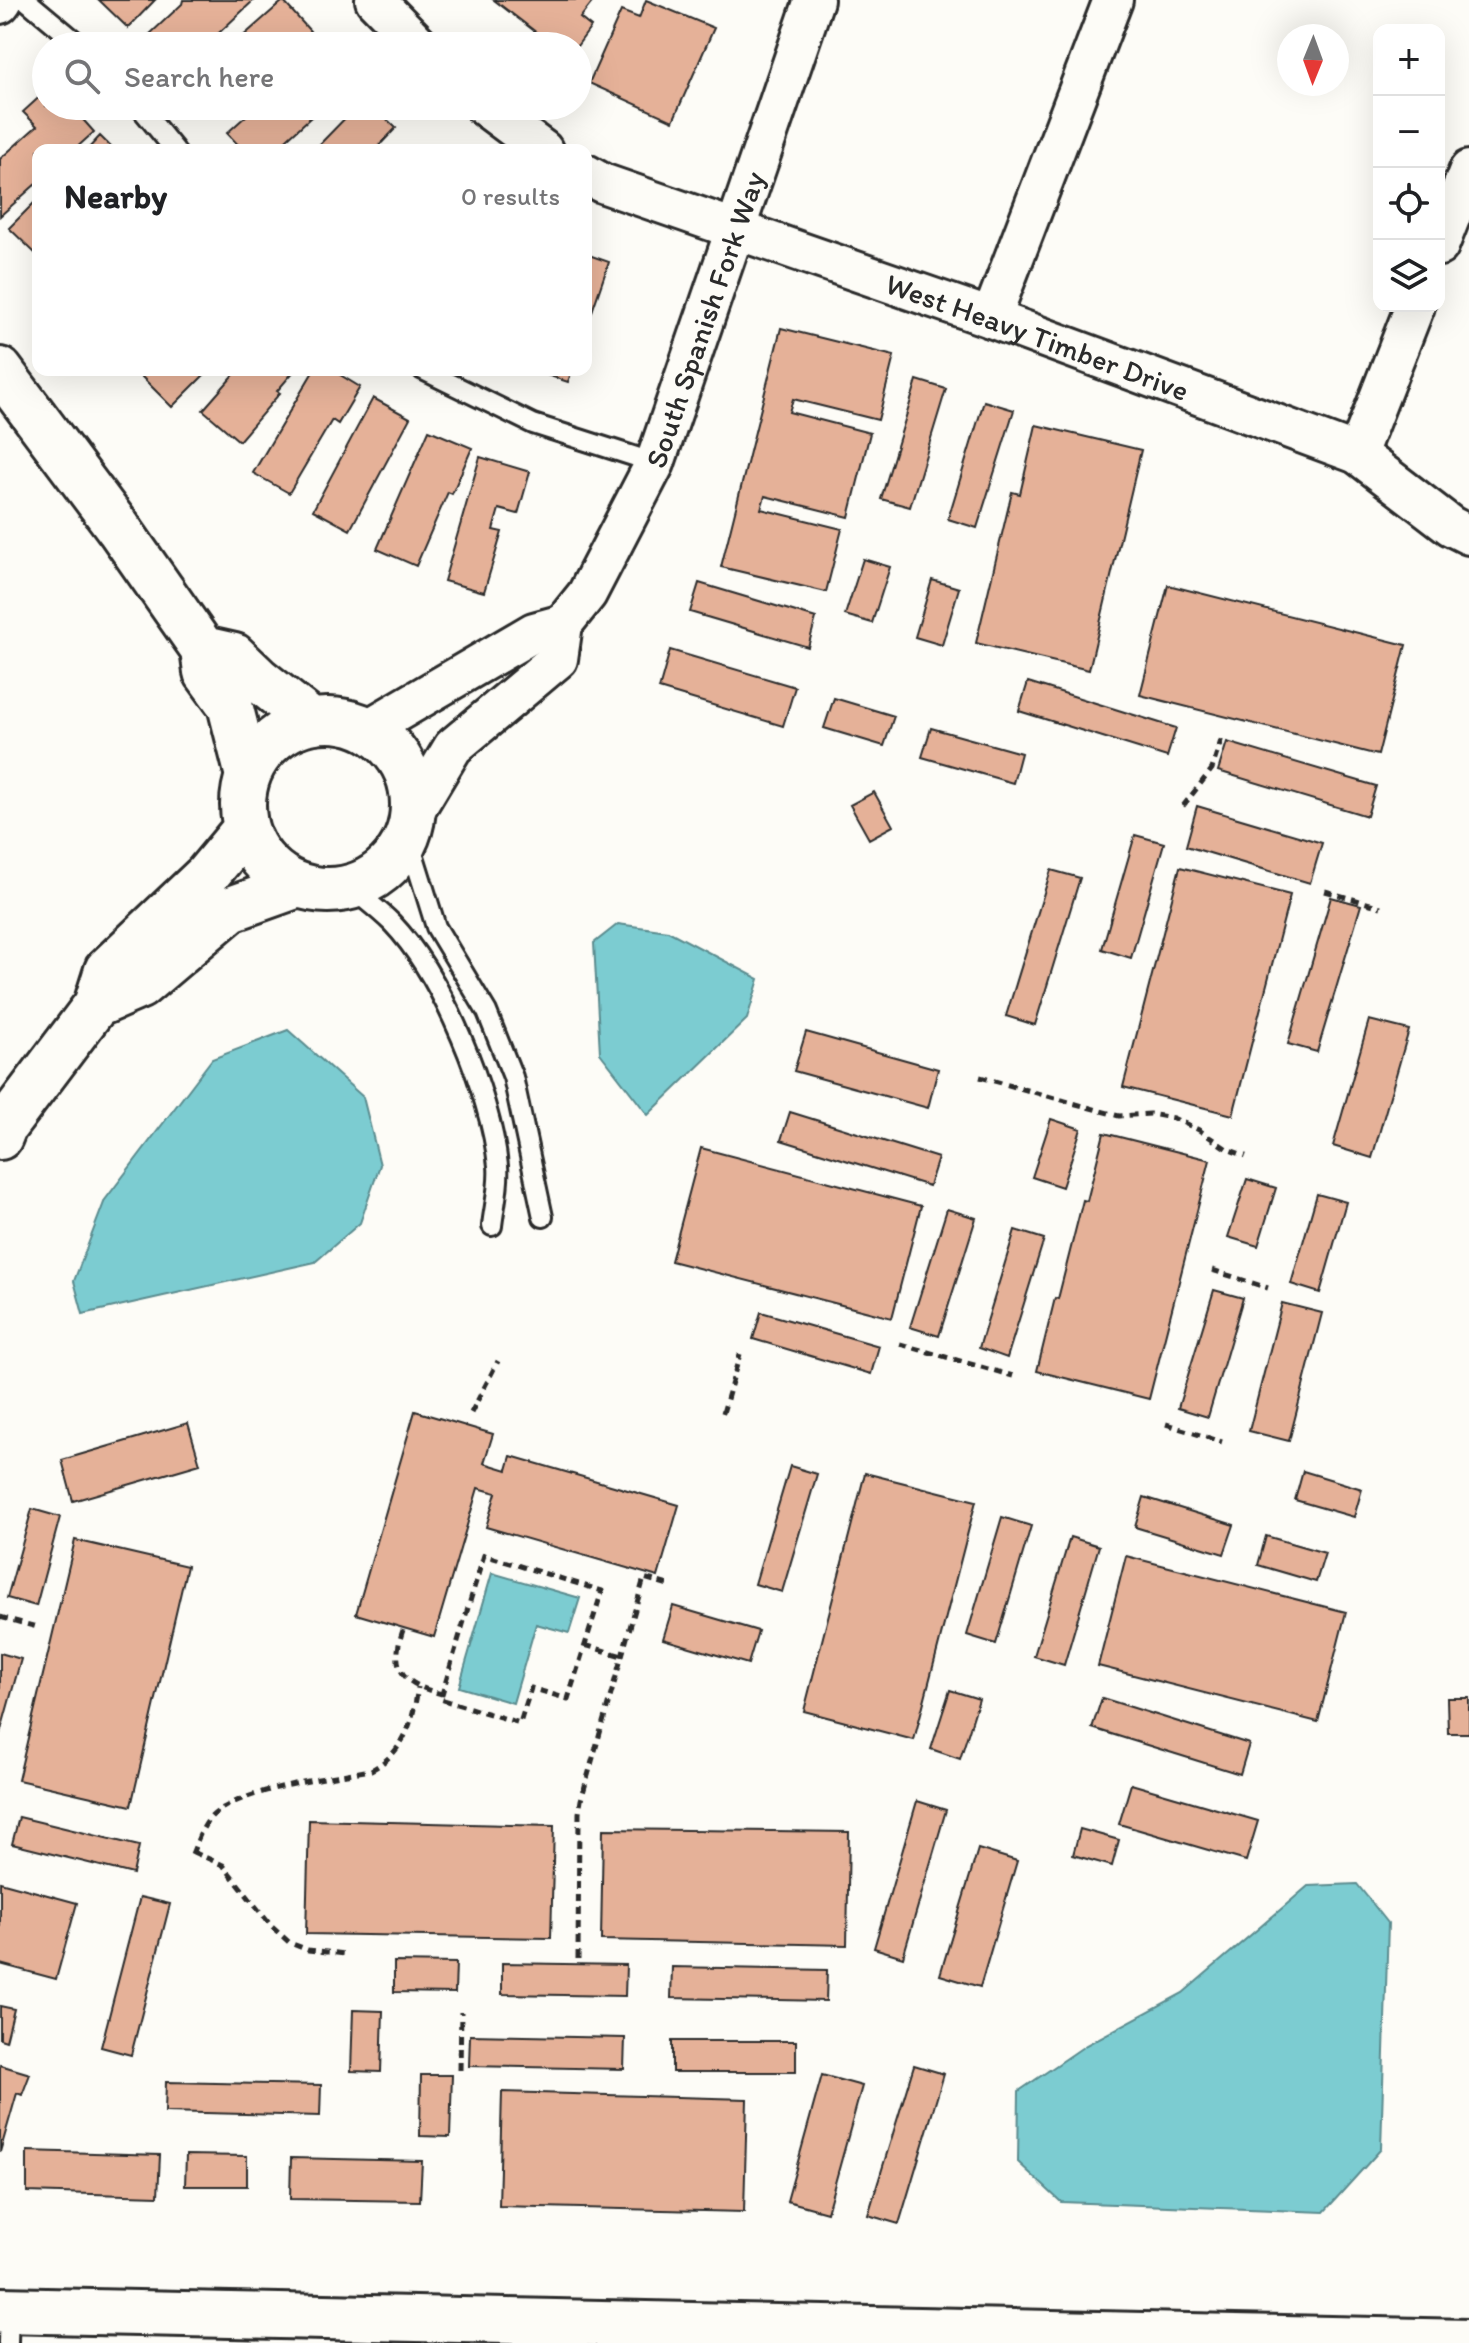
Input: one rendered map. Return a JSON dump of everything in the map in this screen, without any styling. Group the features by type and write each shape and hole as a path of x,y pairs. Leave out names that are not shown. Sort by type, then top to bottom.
{"street":[{"path":"375,0 406,32"},
{"name":"South Spanish Fork Way","path":"411,824 453,747 558,659 563,624 587,594 655,463 814,0"},
{"path":"991,318 1113,0"},
{"path":"503,120 535,144"},
{"path":"1441,240 1469,170"},
{"name":"West Heavy Timber Drive","path":"592,177 735,230 991,318 1357,454 1451,526 1469,535"},
{"path":"1357,454 1413,312"},
{"path":"0,370 110,517 203,649 206,672 230,705 248,776"},
{"path":"368,729 534,632 563,624"},
{"path":"203,649 234,656 311,721"},
{"path":"311,721 340,721 368,729 388,744 403,764 412,787 411,824 394,860 374,877 350,887 324,890 298,885 275,872 257,852 246,828 243,802 248,776 262,751 284,732 311,721"},
{"path":"0,1137 4,1127 96,1005 107,970 206,876 246,828"},
{"path":"96,1005 140,986 231,909 298,885"},
{"path":"6,2321 1469,2342"}],"lane":[{"path":"26,0 64,32"},
{"path":"150,120 170,144"},
{"path":"435,376 533,424 655,463"},
{"path":"411,824 436,927 487,1012 513,1077 543,1217"},
{"path":"350,887 393,924 431,977 458,1031 485,1099 499,1168 492,1226"}],"path":[{"path":"1183,806 1212,769 1223,734"},
{"path":"1325,891 1381,907"},
{"path":"980,1077 1119,1116 1150,1114 1173,1118 1199,1130 1227,1149 1246,1156"},
{"path":"1212,1270 1268,1288"},
{"path":"900,1344 1013,1376"},
{"path":"723,1413 740,1354"},
{"path":"471,1413 498,1361"},
{"path":"1166,1424 1222,1442"},
{"path":"484,1555 602,1591 568,1699 531,1688 520,1723 440,1699 442,1694 484,1555"},
{"path":"578,1959 579,1813 644,1578 672,1586"},
{"path":"0,1617 37,1627"},
{"path":"403,1630 396,1659 408,1681 442,1694"},
{"path":"585,1645 622,1656"},
{"path":"346,1954 308,1950 290,1943 272,1927 223,1865 193,1853 212,1816 231,1805 257,1794 371,1770 383,1764 410,1727 418,1687"},
{"path":"460,2070 461,2012"}],"water":[{"path":"618,924 668,931 759,979 747,1019 648,1115 600,1053 594,943"},
{"path":"288,1030 363,1097 380,1165 360,1223 315,1262 83,1314 74,1281 105,1200 212,1059"},
{"path":"492,1573 580,1598 569,1633 536,1624 513,1703 459,1687"},
{"path":"1357,1884 1388,1923 1381,2149 1324,2212 1061,2202 1018,2162 1019,2091 1086,2045 1183,1993 1308,1886"}],"building":[{"path":"99,0 155,0 128,28"},
{"path":"183,0 254,0 220,32 152,32"},
{"path":"494,0 594,0 580,18 591,27 587,32 536,32"},
{"path":"646,0 714,28 673,121 592,84 592,76 621,11 639,18"},
{"path":"283,1 310,31 309,32 248,32"},
{"path":"32,104 32,120 83,120 94,132 81,144 32,144 32,187 0,216 0,159 37,126 23,112"},
{"path":"241,120 308,120 282,144 237,144 227,133"},
{"path":"343,120 388,120 396,128 381,144 320,144"},
{"path":"100,136 108,144 93,144"},
{"path":"32,205 32,250 9,228"},
{"path":"592,256 609,262 592,312"},
{"path":"781,328 894,356 878,420 793,399 789,412 870,433 849,517 765,496 761,509 842,529 826,592 721,567"},
{"path":"141,376 203,376 172,407"},
{"path":"233,376 290,376 277,391 280,393 239,441 203,410"},
{"path":"310,376 342,376 360,387 338,424 332,420 289,493 253,473"},
{"path":"550,376 570,376 568,382"},
{"path":"917,380 946,389 910,507 881,499"},
{"path":"373,398 410,418 350,530 313,510"},
{"path":"984,401 1014,410 977,528 948,519"},
{"path":"1036,425 1141,450 1089,670 976,643 1012,492 1020,494"},
{"path":"429,430 472,448 452,494 448,492 416,566 377,549"},
{"path":"480,457 530,472 518,514 499,509 493,530 502,532 484,592 444,581"},
{"path":"863,559 890,567 872,623 845,615"},
{"path":"932,580 959,588 942,645 915,637"},
{"path":"699,583 816,618 808,647 690,612"},
{"path":"1168,585 1406,645 1378,755 1140,695"},
{"path":"670,650 795,687 783,726 659,689"},
{"path":"1028,682 1176,728 1167,757 1019,711"},
{"path":"834,698 894,716 884,746 824,728"},
{"path":"931,728 1021,753 1013,783 922,757"},
{"path":"1227,742 1376,786 1367,816 1218,771"},
{"path":"874,792 893,826 869,839 850,805"},
{"path":"1197,806 1322,843 1310,883 1186,846"},
{"path":"1135,835 1164,843 1131,958 1102,949"},
{"path":"1180,867 1290,895 1233,1115 1123,1087"},
{"path":"1051,870 1080,878 1035,1025 1006,1016"},
{"path":"1331,897 1361,905 1317,1052 1288,1044"},
{"path":"1369,1020 1409,1030 1372,1158 1333,1146"},
{"path":"806,1032 938,1069 928,1108 794,1071"},
{"path":"790,1112 938,1158 929,1186 781,1140"},
{"path":"1051,1119 1081,1129 1062,1187 1032,1177"},
{"path":"1104,1133 1210,1160 1149,1399 1037,1371 1055,1298 1058,1299"},
{"path":"701,1148 921,1206 892,1318 671,1261"},
{"path":"1247,1179 1276,1188 1258,1246 1228,1237"},
{"path":"1317,1194 1346,1202 1320,1293 1291,1284"},
{"path":"947,1209 976,1218 939,1336 910,1327"},
{"path":"1015,1230 1044,1239 1007,1358 979,1348"},
{"path":"1214,1290 1243,1298 1208,1417 1178,1408"},
{"path":"1282,1303 1322,1313 1289,1441 1249,1431"},
{"path":"761,1312 879,1346 871,1374 753,1339"},
{"path":"415,1411 493,1434 484,1463 507,1470 511,1456 679,1505 658,1577 486,1527 496,1493 478,1488 434,1637 356,1614"},
{"path":"188,1423 200,1464 73,1501 62,1460"},
{"path":"790,1466 817,1474 782,1592 755,1584"},
{"path":"1303,1471 1362,1489 1354,1517 1295,1500"},
{"path":"865,1473 976,1501 914,1740 804,1711"},
{"path":"1144,1497 1234,1525 1224,1554 1135,1527"},
{"path":"32,1509 60,1517 36,1606 7,1598"},
{"path":"1002,1517 1031,1526 996,1644 967,1635"},
{"path":"1266,1536 1325,1553 1316,1582 1258,1565"},
{"path":"1070,1537 1099,1546 1064,1665 1034,1656"},
{"path":"75,1540 187,1566 131,1806 18,1780"},
{"path":"1126,1556 1346,1612 1318,1722 1098,1666"},
{"path":"673,1606 758,1631 748,1664 663,1639"},
{"path":"0,1653 21,1659 0,1734"},
{"path":"950,1690 979,1699 960,1759 931,1749"},
{"path":"1102,1698 1249,1744 1240,1774 1092,1728"},
{"path":"1447,1698 1469,1698 1469,1733 1448,1733"},
{"path":"1131,1784 1258,1821 1246,1861 1119,1824"},
{"path":"917,1801 946,1810 903,1957 874,1948"},
{"path":"19,1817 139,1846 133,1874 12,1844"},
{"path":"309,1820 554,1826 551,1938 306,1934"},
{"path":"603,1829 849,1832 847,1945 601,1940"},
{"path":"1080,1829 1119,1840 1112,1866 1073,1855"},
{"path":"978,1849 1017,1861 980,1987 940,1975"},
{"path":"0,1882 77,1903 56,1979 0,1964"},
{"path":"140,1897 170,1904 131,2055 101,2047"},
{"path":"394,1962 456,1963 455,1993 394,1992"},
{"path":"502,1963 626,1965 625,1996 502,1994"},
{"path":"672,1967 827,1970 826,2001 671,1998"},
{"path":"0,2006 14,2009 6,2041 0,2039"},
{"path":"353,2010 383,2011 381,2072 351,2071"},
{"path":"470,2035 625,2038 624,2069 469,2066"},
{"path":"672,2041 796,2041 796,2072 672,2072"},
{"path":"0,2065 30,2074 22,2095 17,2093 0,2152"},
{"path":"914,2065 944,2074 899,2224 868,2215"},
{"path":"421,2075 452,2075 450,2137 420,2136"},
{"path":"822,2075 862,2086 827,2212 787,2201"},
{"path":"166,2082 321,2085 320,2116 165,2112"},
{"path":"502,2092 747,2099 744,2212 499,2206"},
{"path":"27,2151 160,2155 158,2196 27,2192"},
{"path":"186,2155 247,2156 247,2186 185,2186"},
{"path":"291,2158 422,2161 420,2201 290,2199"}]}
